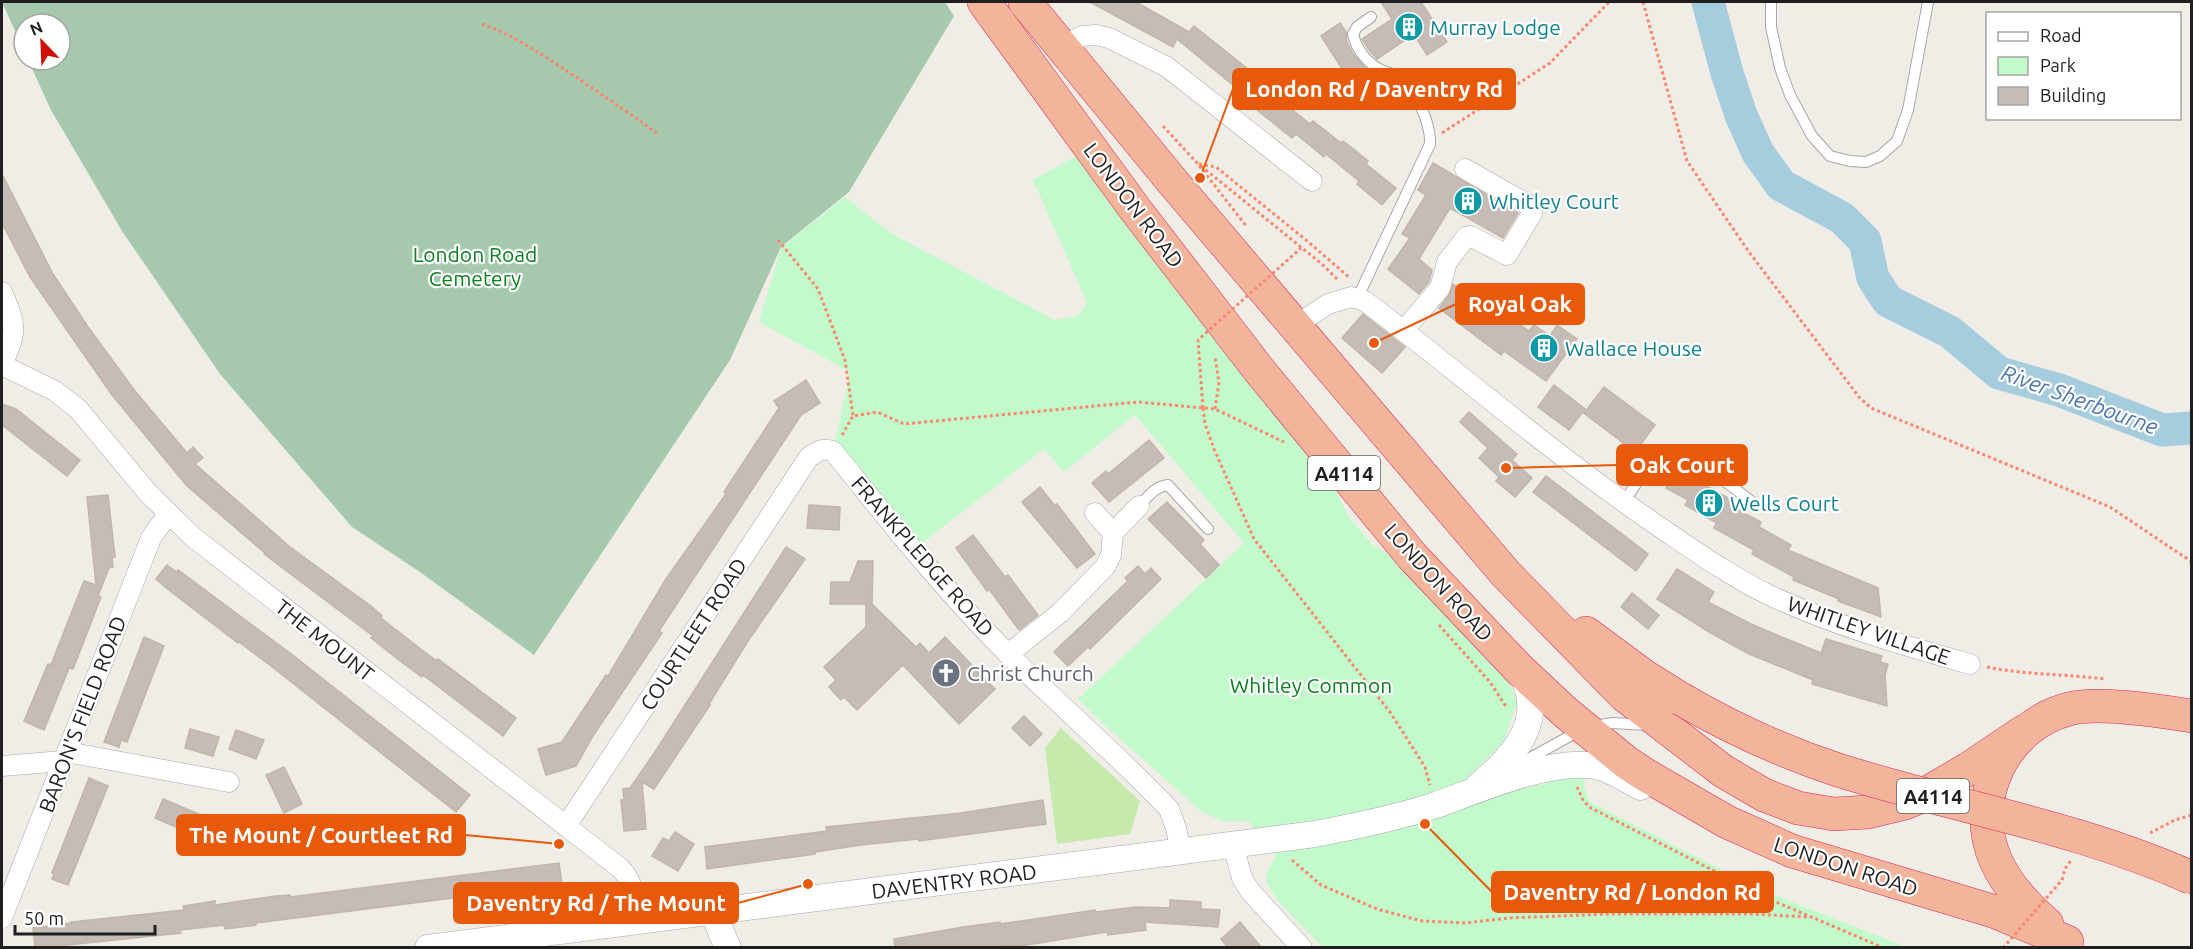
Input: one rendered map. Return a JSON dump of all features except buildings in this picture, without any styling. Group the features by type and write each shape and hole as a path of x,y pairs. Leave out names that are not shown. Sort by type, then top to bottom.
{"highway":[{"name":"LONDON ROAD","path":"984,2 1135,208 1259,370 1412,556 1519,669 1585,728 1626,762 1671,791 1727,822 1792,851 1996,912 2059,946"},
{"name":"LONDON ROAD","path":"1025,2 1061,48 1505,573 1624,694 1723,771 1779,802 1815,812 1851,814 1885,809 1922,796 2058,712 2085,706 2192,716"},
{"name":"LONDON ROAD","path":"1505,573 1644,676 1681,699 1760,740 1837,770 2086,837 2192,878"},
{"path":"2023,732 1995,773 1987,806 1988,832 1996,860 2010,887 2059,946"}],"street":[{"path":"1061,48 1082,36 1096,35 1109,38 1167,67 1312,181"},
{"path":"1404,330 1440,288 1447,262 1466,237 1470,236 1507,255 1532,213 1531,207 1527,204 1465,169"},
{"path":"2,292 12,314 15,334 2,365"},
{"path":"1296,325 1328,304 1359,294"},
{"name":"WHITLEY VILLAGE","path":"1359,294 1506,413 1623,503 1710,561 1767,594 1823,618 1870,635 1970,664"},
{"name":"THE MOUNT","path":"2,365 55,391 78,409 168,514 214,555 627,875 633,887 637,920"},
{"name":"COURTLEET ROAD","path":"566,826 809,457 819,450 831,452"},
{"name":"FRANKPLEDGE ROAD","path":"831,452 956,600 1008,654 1169,808 1181,852"},
{"path":"1008,654 1060,613 1105,567 1111,555 1113,533 1139,506"},
{"path":"1095,513 1113,533"},
{"name":"BARON'S FIELD ROAD","path":"2,918 151,538 168,514"},
{"name":"DAVENTRY ROAD","path":"1475,789 1509,758 1527,728 1531,704 1526,682 1519,669"},
{"path":"2,766 65,757 229,782"},
{"name":"DAVENTRY ROAD","path":"428,948 1315,834 1394,817 1436,805 1475,789 1542,770 1570,765 1604,768 1694,816 1792,851"},
{"path":"1233,845 1242,878 1250,891 1302,948"},
{"path":"715,912 718,927 728,948"}],"lane":[{"path":"1772,2 1771,27 1780,68 1790,95 1812,136 1830,156 1866,162 1880,156 1897,141 1908,110 1928,2"},
{"path":"1359,294 1430,144 1429,127 1409,86 1398,76 1374,67 1354,41 1353,34 1357,27 1371,18"},
{"path":"1623,503 1658,456 1666,453 1674,453 1702,465 1751,501"},
{"path":"1139,506 1154,490 1168,485 1208,529"},
{"path":"1475,789 1585,728 1613,723 1639,723 1668,731 1688,744"}],"path":[{"path":"1430,137 1446,132 1550,63 1609,2"},
{"path":"1644,2 1687,161 1749,252 1859,397 1871,408 2110,507 2192,562"},
{"path":"482,24 502,31 550,60 628,111 660,135"},
{"path":"1323,265 1197,163 1215,167 1306,240 1359,294"},
{"path":"778,240 818,289 845,360 853,416 831,452"},
{"path":"1301,248 1198,340 1205,424 1254,539 1390,712 1425,767 1436,805"},
{"path":"1215,354 1219,382 1215,409"},
{"path":"853,416 877,412 904,424 1138,402 1215,409 1285,443"},
{"path":"1970,664 2007,671 2110,679"},
{"path":"1570,765 1583,800 1589,807 1742,886 1884,948"},
{"path":"1276,839 1291,860 1321,885 1377,909 1422,921 1465,922 1608,914 1750,914 1811,917"},
{"path":"2003,948 2062,880"}],"green space":[{"name":"London Road Cemetery","path":"2,2 945,2 954,16 849,192 781,247 730,360 534,655 420,572 352,527 220,374 122,231 51,110 34,72 72,72 72,12 12,12 12,24"},
{"name":"Whitley Common","path":"1076,156 1251,382 1327,472 1348,516 1372,544 1407,566 1509,682 1517,702 1504,741 1467,778 1481,799 1588,773 1583,784 1590,802 1757,888 1906,947 1323,947 1292,916 1270,889 1267,875 1276,856 1248,821 1222,821 1201,811 1078,699 1244,543 1135,415 1064,472 1044,449 913,550 833,451 850,372 759,322 781,248 845,197 892,234 1055,320 1078,316 1087,303 1033,180"},
{"path":"1061,728 1140,801 1130,834 1057,844 1045,748"}],"waterway":[{"name":"River Sherbourne","path":"1708,2 1727,73 1741,115 1758,153 1781,185 1842,218 1865,241 1873,278 1888,301 1950,332 1999,373 2059,390 2162,430 2192,428"}],"place":[{"name":"Murray Lodge","path":"1409,27"},
{"name":"London Rd / Daventry Rd","path":"1200,178"},
{"name":"Whitley Court","path":"1468,201"},
{"name":"Royal Oak","path":"1374,343"},
{"name":"Wallace House","path":"1544,348"},
{"name":"Oak Court","path":"1506,468"},
{"name":"Wells Court","path":"1709,503"},
{"name":"Christ Church","path":"946,673"},
{"name":"Daventry Rd / London Rd","path":"1425,824"},
{"name":"The Mount / Courtleet Rd","path":"559,844"},
{"name":"Daventry Rd / The Mount","path":"808,884"}]}
